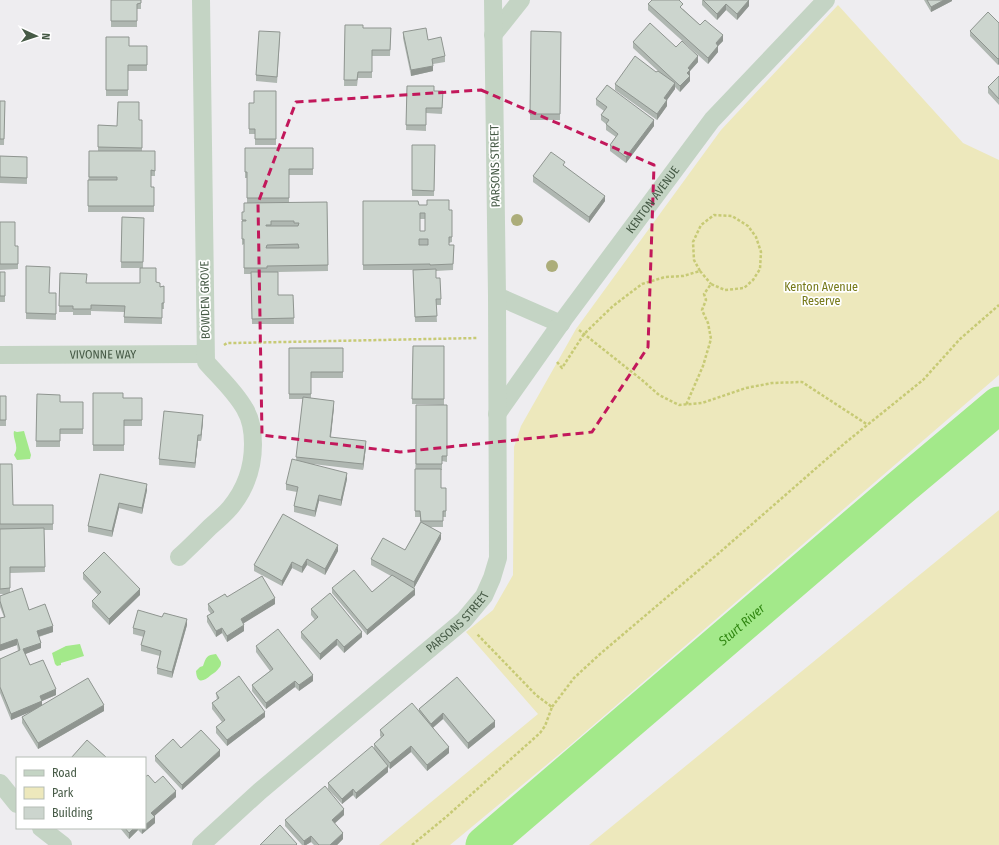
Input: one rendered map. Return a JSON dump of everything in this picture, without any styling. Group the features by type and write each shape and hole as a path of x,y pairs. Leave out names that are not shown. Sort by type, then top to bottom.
{"street":[{"name":"BOWDEN GROVE","path":"179,557 230,509 239,497 248,480 253,449 253,434 245,409 206,362 201,0"},
{"name":"PARSONS STREET","path":"201,845 260,790 464,620 484,596 492,578 498,558 497,296 493,0"},
{"path":"493,35 521,0"},
{"name":"KENTON AVENUE","path":"497,414 563,321 712,120 826,0"},
{"path":"497,296 563,321"},
{"name":"VIVONNE WAY","path":"0,355 206,354"},
{"path":"0,782 16,803"},
{"path":"42,829 63,845"}],"path":[{"path":"700,271 711,284"},
{"path":"412,845 446,818 540,733 545,726 552,707 574,678 600,654 868,425 923,380 960,338 999,305"},
{"path":"563,321 659,395 679,405 702,403 752,386 772,383 802,382 868,425"},
{"path":"464,620 536,695 552,707"}],"highlighted area":[{"path":"481,90 654,165 648,347 592,432 400,452 262,435 258,203 296,102"}],"green space":[{"name":"Kenton Avenue Reserve","path":"838,5 963,143 999,160 999,375 568,747 450,845 379,845 538,714 466,632 493,610 513,575 514,447 521,426 576,329 721,130"},
{"path":"999,510 999,845 589,845"}],"shaded area":[{"path":"14,431 24,431 31,455 30,459 17,460 14,455 16,452 16,446"},
{"path":"80,644 84,656 61,663 61,665 57,666 55,664 52,653 66,646"},
{"path":"216,654 221,662 220,666 206,679 199,680 196,671 203,666 207,657"}],"building":[{"path":"111,0 141,0 141,3 137,4 137,21 111,21"},
{"path":"652,0 679,0 683,4 680,7 700,25 705,20 723,35 716,43 718,46 708,58 648,4"},
{"path":"703,0 749,0 737,14 726,4 717,14"},
{"path":"927,0 944,0 931,7"},
{"path":"988,12 999,23 998,59 970,31"},
{"path":"650,23 676,47 682,41 698,56 688,68 690,70 687,73 690,76 680,86 633,42"},
{"path":"345,25 363,25 363,28 391,28 390,50 372,50 372,72 358,72 357,80 344,80"},
{"path":"426,28 428,40 441,37 445,56 432,59 433,66 411,70 403,32"},
{"path":"259,31 280,32 277,77 256,75"},
{"path":"531,31 561,32 560,114 530,114"},
{"path":"106,37 129,37 129,46 147,46 147,65 128,65 128,90 106,90"},
{"path":"635,56 656,72 658,71 675,83 664,98 667,100 657,114 615,84"},
{"path":"999,76 999,99 988,87"},
{"path":"607,85 654,120 626,157 610,145 618,134 606,124 609,120 601,115 607,107 596,99"},
{"path":"407,86 434,86 434,91 443,91 442,108 426,108 426,125 406,125"},
{"path":"254,91 276,91 276,139 255,139 255,129 249,129 249,103 254,103"},
{"path":"0,101 5,101 4,139 0,139"},
{"path":"118,102 139,102 139,120 142,120 142,148 98,147 98,125 117,126"},
{"path":"412,145 435,145 434,191 412,190"},
{"path":"245,148 313,148 313,169 289,169 289,198 247,198"},
{"path":"89,151 155,151 155,171 151,170 151,187 154,187 154,206 88,206 88,180 117,180 117,177 89,177"},
{"path":"551,152 565,162 563,165 605,196 589,217 533,176"},
{"path":"0,156 27,157 27,178 0,177"},
{"path":"427,200 449,200 449,210 452,210 452,237 449,237 449,245 454,245 453,264 363,265 363,201 418,201 419,205 427,205","holes":["420,213 425,213 425,231 420,231","419,239 428,239 428,245 419,245"]},
{"path":"327,202 328,265 244,268 244,239 242,239 242,221 246,220 242,220 242,212 244,212 244,203","holes":["271,221 294,221 294,223 299,223 298,226 266,226 271,225","298,244 299,248 266,248 267,245"]},
{"path":"122,217 144,218 143,262 121,262"},
{"path":"0,222 15,222 15,246 18,246 18,264 0,264"},
{"path":"26,266 50,267 49,293 56,293 56,314 26,313"},
{"path":"140,268 156,268 156,282 160,283 160,287 164,286 162,318 124,317 125,306 91,305 91,309 73,309 73,306 59,306 60,273 87,274 86,283 140,283"},
{"path":"436,269 436,278 440,278 441,299 436,299 437,316 415,317 413,270"},
{"path":"0,272 5,272 5,296 0,296"},
{"path":"251,272 278,272 278,295 293,295 294,318 252,319"},
{"path":"413,346 444,346 444,399 412,399"},
{"path":"289,348 343,348 343,372 311,372 311,394 289,394"},
{"path":"93,393 123,393 123,398 142,398 142,420 124,420 124,445 93,445"},
{"path":"37,394 60,395 60,402 83,402 83,429 60,429 60,441 36,441"},
{"path":"0,396 6,396 6,420 0,420"},
{"path":"303,397 334,401 330,437 366,441 363,464 296,457"},
{"path":"416,405 447,405 447,456 442,456 442,464 416,464"},
{"path":"164,411 203,415 201,435 198,435 195,463 159,459"},
{"path":"292,459 347,473 341,500 319,495 315,511 294,506 298,487 286,484"},
{"path":"0,464 12,464 13,505 53,505 53,524 0,524"},
{"path":"415,469 441,469 441,488 446,488 446,511 443,511 443,521 421,521 420,511 415,511"},
{"path":"100,474 147,484 142,508 119,503 112,531 88,526"},
{"path":"283,514 338,545 325,569 307,559 302,567 292,562 282,581 254,565"},
{"path":"421,522 441,533 414,582 371,559 383,538 405,550"},
{"path":"44,528 45,567 10,567 10,588 0,589 0,529"},
{"path":"104,552 140,589 109,619 92,601 101,592 83,573"},
{"path":"354,570 372,592 392,575 415,589 367,630 332,588"},
{"path":"262,576 275,598 241,619 244,625 227,636 222,628 216,631 207,616 214,612 208,604 225,594 227,597"},
{"path":"22,588 29,610 45,604 53,626 37,631 41,643 23,649 30,665 43,660 56,689 40,696 42,701 11,714 0,687 0,659 20,650 17,639 0,645 0,618 5,617 0,596"},
{"path":"330,593 362,632 344,647 337,639 320,654 301,632 318,617 311,609"},
{"path":"138,610 162,617 164,613 187,619 172,672 157,668 161,651 141,645 145,631 133,628"},
{"path":"278,629 313,675 299,685 295,681 266,703 252,685 273,669 256,646"},
{"path":"239,676 265,712 227,740 216,727 225,720 212,703 219,698 216,693"},
{"path":"457,677 495,721 468,743 443,713 431,724 419,709"},
{"path":"88,678 104,705 38,743 22,717"},
{"path":"412,703 449,747 427,765 411,746 390,763 374,744 384,735 380,730"},
{"path":"201,730 220,750 182,785 155,756 173,739 181,748"},
{"path":"87,740 106,757 72,757"},
{"path":"372,746 388,766 356,793 353,789 342,799 328,783"},
{"path":"148,775 155,783 163,776 176,791 151,813 155,817 146,824 146,776"},
{"path":"325,786 344,809 332,820 343,833 330,845 319,845 311,836 304,841 285,820"},
{"path":"280,825 297,844 296,845 260,845"},
{"path":"126,829 133,829 129,833"}],"waterway":[{"name":"Sturt River","path":"484,845 999,405"}]}
